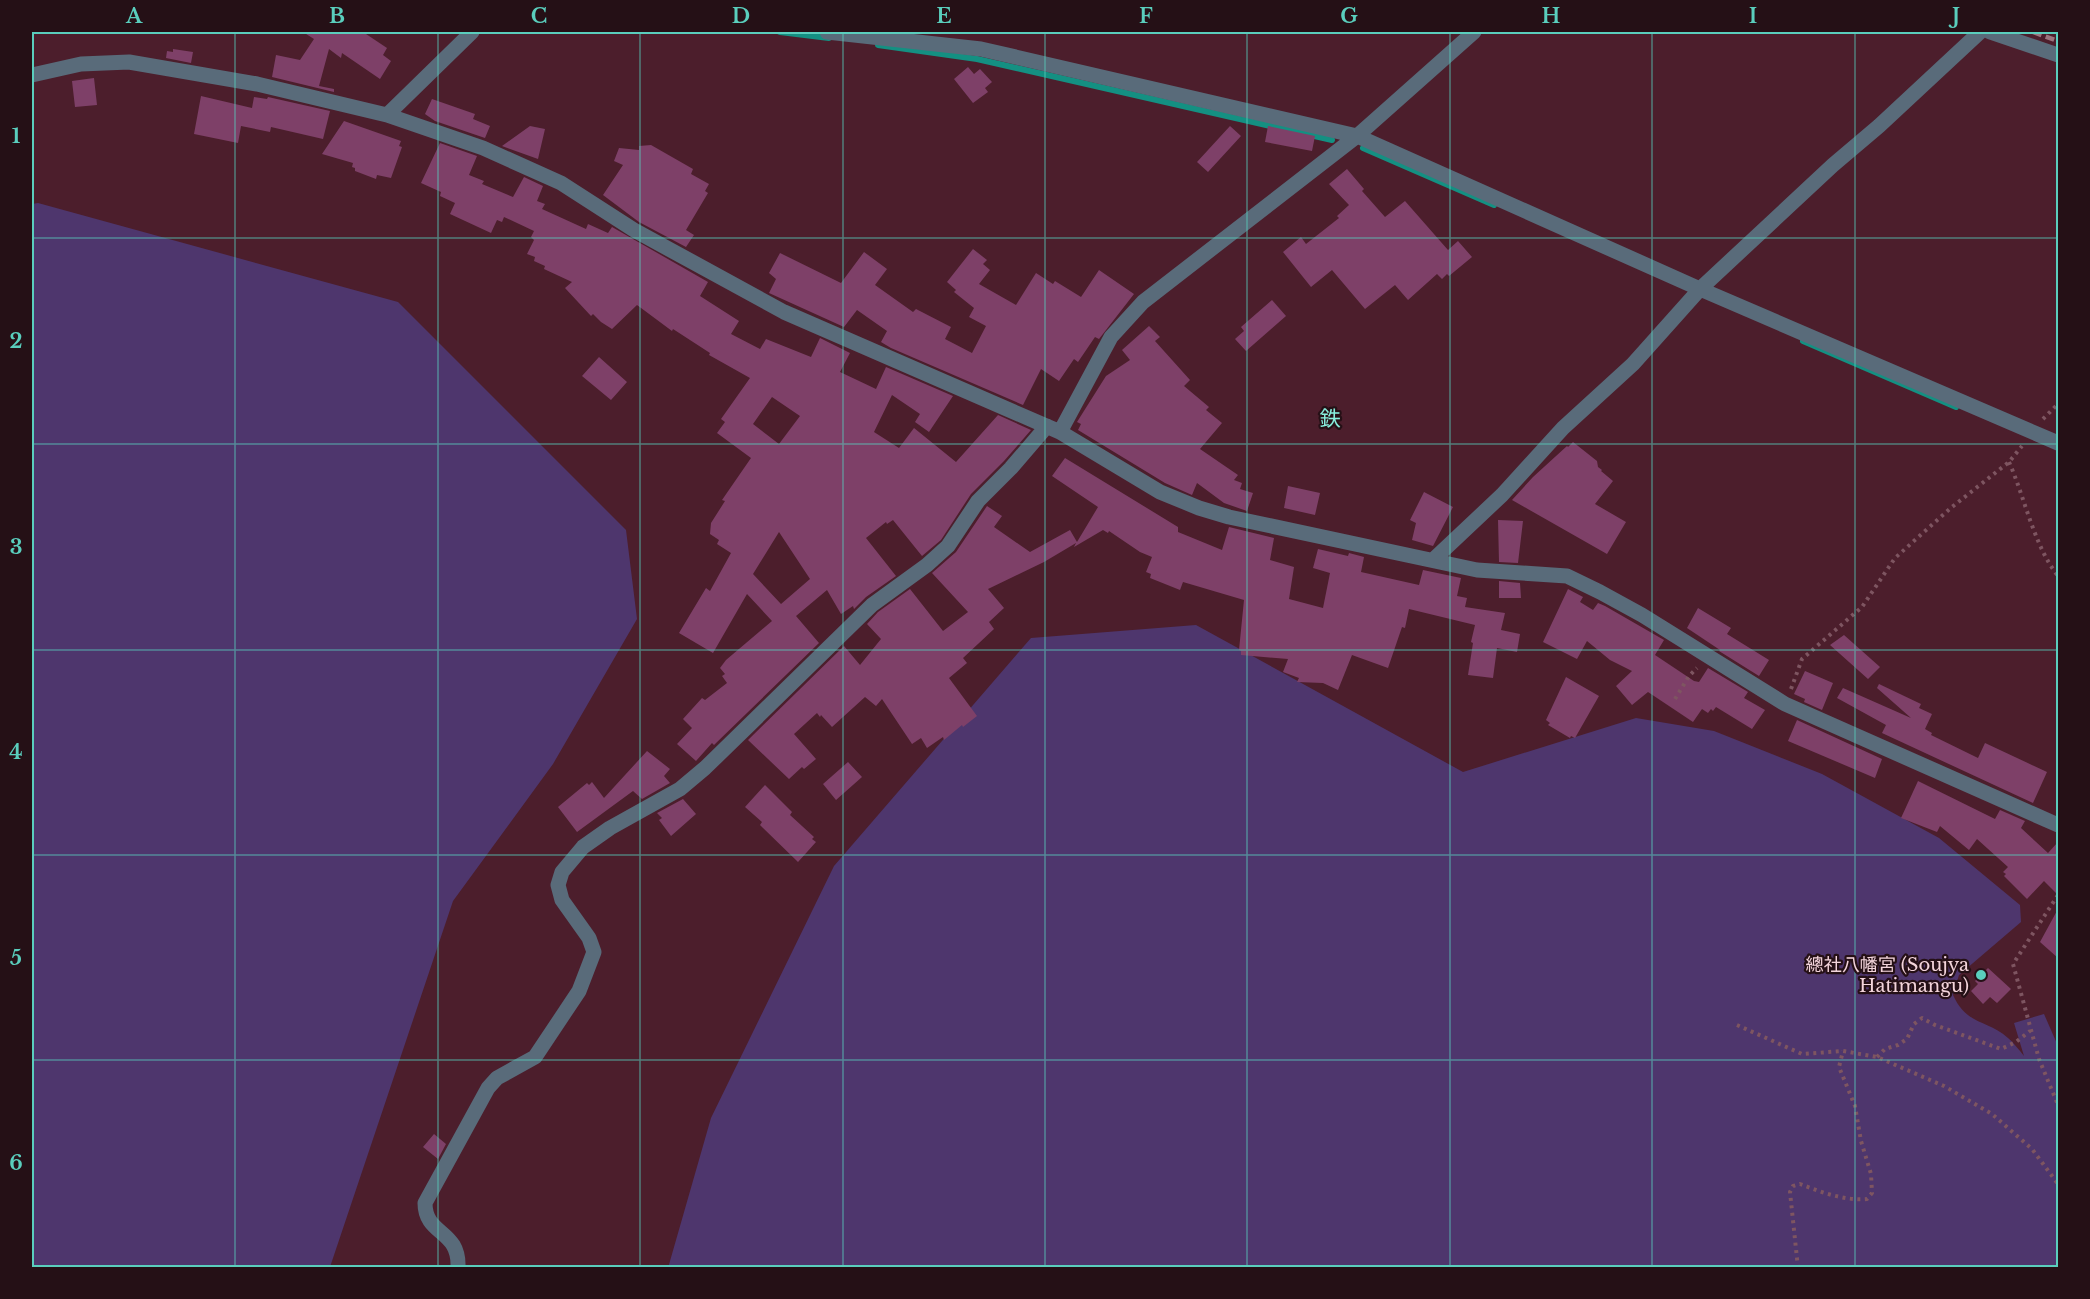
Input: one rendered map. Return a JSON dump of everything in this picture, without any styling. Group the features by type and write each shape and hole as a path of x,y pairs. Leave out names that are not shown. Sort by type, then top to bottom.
{"street":[{"path":"387,115 472,32"},
{"path":"827,32 981,49 1358,136 1700,289 2058,443"},
{"path":"458,1268 455,1248 447,1237 429,1222 425,1212 425,1203 488,1088 497,1078 535,1057 579,991 594,952 589,938 562,900 558,885 562,872 583,847 610,828 680,789 705,768 872,605 927,565 948,546 978,501 1054,429 1111,337 1143,302 1358,136 1474,32"},
{"path":"1433,560 1502,495 1563,428 1633,364 1700,289 1980,32"},
{"path":"1990,32 2058,55"},
{"path":"32,75 81,64 129,62 257,84 387,115 483,148 561,183 634,230 784,312 1054,429 1160,492 1229,517 1477,570 1567,576 1642,615 1785,704 2058,825"}],"path":[{"path":"1785,704 1802,659 1862,607 1895,558 1922,532 2009,462 2031,432 2058,404"},
{"path":"2009,462 2042,549 2058,576"},
{"path":"1675,699 1689,676 1708,656"},
{"path":"2058,895 2013,964 2030,1031 2058,1105"},
{"path":"1877,1057 1885,1049 1907,1039 1914,1024 1923,1018 1935,1025 2001,1049 2016,1042 2030,1031"},
{"path":"1737,1025 1802,1054 1843,1051 1877,1057 1944,1086 1992,1114 2032,1149 2058,1184"},
{"path":"1797,1268 1790,1192 1793,1186 1800,1184 1820,1192 1857,1200 1867,1199 1872,1193 1871,1174 1861,1141 1855,1106 1839,1067 1843,1051"}],"shaded area":[{"path":"38,203 398,302 626,530 637,619 553,764 453,901 330,1267 32,1267 32,204"},
{"path":"1196,625 1463,772 1636,718 1714,731 1822,774 1939,838 2020,905 2021,922 1959,975 1953,995 1965,1012 2000,1032 2024,1056 2014,1023 2044,1014 2058,1046 2058,1267 668,1268 711,1118 834,866 1031,638"}],"building":[{"path":"303,32 363,32 387,48 383,55 391,61 380,79 342,53 341,58 329,49 319,86 334,89 334,92 272,77 276,55 300,60 314,39"},
{"path":"173,49 193,52 191,63 166,58 167,51 173,52"},
{"path":"968,67 974,74 980,69 992,82 985,88 988,92 973,103 954,79"},
{"path":"94,78 97,105 75,107 72,81"},
{"path":"201,96 252,108 254,97 267,99 268,97 330,111 323,139 271,127 270,132 241,126 238,143 194,134"},
{"path":"432,99 475,114 473,119 490,126 485,138 435,121 425,114"},
{"path":"344,121 401,141 399,146 402,147 391,178 377,175 376,179 355,171 352,167 353,163 322,154"},
{"path":"530,126 545,129 538,159 502,146"},
{"path":"1230,126 1241,136 1208,172 1197,162"},
{"path":"1268,126 1315,136 1312,151 1265,142"},
{"path":"440,143 477,156 469,175 484,181 482,184 513,197 524,177 543,186 537,201 545,204 542,209 586,229 588,224 608,233 612,227 708,282 700,296 739,321 731,334 760,349 766,339 811,357 820,338 850,353 840,372 876,389 886,367 953,396 929,432 915,422 920,414 892,395 874,432 899,448 914,428 956,462 998,415 1031,430 971,494 941,540 922,556 893,520 887,524 886,522 866,538 896,576 866,597 854,609 853,606 841,614 827,590 796,616 819,643 714,745 712,743 696,761 677,744 692,728 683,719 702,698 705,700 727,683 722,676 725,674 720,668 726,660 772,621 747,594 713,653 679,633 706,588 710,591 731,553 717,544 719,540 710,534 711,523 725,501 722,500 751,458 717,433 725,422 721,419 750,378 709,355 710,353 673,329 672,331 637,305 612,329 593,314 591,316 565,288 572,282 544,269 545,266 534,261 535,257 527,254 534,240 531,237 534,231 504,217 502,222 497,220 491,233 450,214 455,203 440,196 441,192 421,183","holes":["772,397 800,416 779,444 753,424","779,532 810,579 781,604 753,574"]},
{"path":"651,145 693,169 691,174 709,184 705,191 708,193 686,230 694,235 686,247 639,222 603,195 623,165 614,161 619,148 639,150 639,146"},
{"path":"1347,169 1364,189 1362,191 1385,217 1405,201 1448,250 1458,241 1472,257 1449,276 1447,274 1442,279 1437,274 1408,300 1395,285 1365,309 1332,270 1311,287 1283,252 1301,237 1306,244 1339,218 1337,216 1349,205 1329,184"},
{"path":"973,249 987,260 983,264 990,270 979,284 1016,305 1036,273 1053,284 1055,281 1081,297 1099,270 1134,294 1099,339 1095,337 1078,362 1074,359 1059,381 1041,369 1023,405 891,348 881,342 887,331 857,310 844,327 769,293 776,279 769,273 780,253 841,283 864,252 887,269 875,285 913,312 916,309 951,327 945,339 972,353 986,326 969,317 974,308 954,292 956,290 947,282"},
{"path":"1272,300 1286,316 1246,351 1235,339 1244,331 1241,327"},
{"path":"1149,326 1160,337 1155,341 1190,380 1184,386 1209,407 1206,410 1222,423 1200,449 1238,475 1234,480 1242,483 1240,489 1253,493 1247,511 1224,503 1197,483 1192,495 1165,483 1078,430 1081,424 1077,422 1106,376 1130,360 1122,350"},
{"path":"599,357 627,382 611,400 582,376"},
{"path":"1573,442 1597,461 1601,471 1613,481 1595,504 1626,522 1607,554 1512,500 1533,477"},
{"path":"1065,458 1178,527 1178,532 1222,550 1229,527 1274,538 1270,560 1294,567 1289,599 1323,608 1330,573 1313,568 1318,549 1364,557 1361,572 1419,585 1423,570 1461,578 1457,596 1467,598 1465,607 1505,613 1501,630 1520,634 1517,652 1497,648 1493,678 1468,675 1475,625 1409,609 1405,628 1402,627 1388,668 1352,655 1338,690 1323,683 1297,682 1299,678 1283,672 1288,659 1241,655 1239,650 1244,600 1183,582 1180,590 1150,578 1151,574 1146,572 1152,557 1140,552 1109,531 1108,533 1103,530 1074,547 1076,543 1044,562 988,589 1004,608 989,622 994,629 963,658 967,663 949,678 977,716 944,740 943,737 927,748 921,738 912,744 882,699 876,706 865,697 832,727 817,713 794,734 816,759 804,769 802,767 789,779 748,740 844,646 860,665 881,639 867,624 878,612 910,589 943,631 968,612 932,573 956,552 987,506 1002,516 994,527 1030,552 1070,530 1077,542 1098,507 1052,476"},
{"path":"1288,486 1320,493 1315,515 1284,508"},
{"path":"1424,492 1453,507 1433,546 1412,540 1416,523 1410,520"},
{"path":"1498,520 1523,521 1518,563 1499,562"},
{"path":"1499,581 1520,583 1521,598 1499,598"},
{"path":"1568,589 1583,597 1580,602 1593,610 1598,603 1664,640 1655,655 1694,681 1699,682 1708,668 1748,692 1744,698 1765,710 1752,729 1716,707 1708,713 1702,709 1693,722 1648,692 1632,705 1616,686 1632,671 1610,660 1587,641 1577,659 1543,642"},
{"path":"1698,608 1731,628 1727,634 1769,660 1759,676 1687,628"},
{"path":"1844,635 1880,667 1868,679 1830,645"},
{"path":"1805,671 1833,683 1822,710 1804,702 1805,699 1794,694"},
{"path":"1566,677 1599,696 1575,738 1571,736 1570,738 1548,725 1550,723 1546,720"},
{"path":"1879,684 1921,704 1919,708 1932,714 1925,729 1932,733 1931,735 1978,758 1985,743 2047,772 2033,803 1882,733 1886,725 1837,698 1843,688 1911,718 1877,688"},
{"path":"1797,720 1882,759 1875,778 1788,741"},
{"path":"647,751 670,769 664,776 670,783 642,799 633,791 577,832 558,807 587,783 589,785 592,782 604,798"},
{"path":"848,762 862,777 836,800 823,784"},
{"path":"1918,781 1995,819 2000,810 2025,821 2021,828 2048,853 2058,842 2058,895 2044,881 2027,899 2004,876 2006,874 2003,872 2008,867 1977,839 1969,850 1940,826 1937,832 1901,818"},
{"path":"765,785 792,812 790,815 814,837 812,839 816,842 798,862 760,825 762,822 745,807"},
{"path":"683,799 696,814 671,836 659,820 662,818 657,813"},
{"path":"2058,909 2058,958 2040,942"},
{"path":"1988,968 2011,989 1997,1003 1990,997 1983,1004 1971,991 1978,984 1975,981"},
{"path":"434,1134 446,1144 438,1159 423,1147"}],"waterway":[{"path":"780,32 829,38"},
{"path":"878,45 977,59 1332,140"},
{"path":"1363,148 1494,205"},
{"path":"1803,341 1956,407"}],"railway":[{"path":"2033,32 2058,41"}],"place":[{"name":"總社八幡宮 (Soujya Hatimangu)","path":"1981,975"}],"district":[{"name":"鉄","path":"1330,419"}]}
